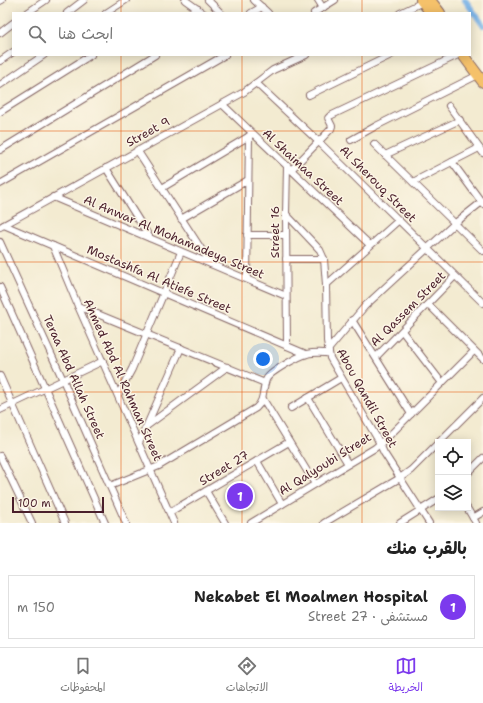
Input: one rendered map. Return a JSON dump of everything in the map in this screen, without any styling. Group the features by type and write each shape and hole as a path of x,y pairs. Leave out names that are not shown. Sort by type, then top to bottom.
{"highway":[{"path":"425,1 430,12"},
{"path":"425,1 439,12"},
{"path":"471,55 481,76"},
{"path":"464,56 481,76"}],"street":[{"path":"29,12 46,0"},
{"path":"67,12 84,0"},
{"path":"108,12 126,0"},
{"path":"185,0 200,11"},
{"path":"208,0 220,12"},
{"path":"254,0 267,12"},
{"path":"318,0 323,8"},
{"path":"316,12 335,0"},
{"path":"402,12 425,1"},
{"path":"253,12 262,7"},
{"path":"0,33 12,24"},
{"path":"0,61 12,53"},
{"path":"0,85 43,56"},
{"path":"0,112 89,56"},
{"path":"0,150 153,56"},
{"path":"0,184 223,56"},
{"name":"Street 9","path":"2,226 244,92 273,70 304,56"},
{"path":"309,95 389,56"},
{"path":"289,168 319,142 332,128 328,118 330,116 456,56"},
{"path":"351,140 389,119 481,76"},
{"name":"Al Sherouq Street","path":"256,83 428,248 483,304"},
{"name":"Al Shaimaa Street","path":"222,104 251,135 289,168 370,245"},
{"path":"413,182 452,162 481,151 449,106"},
{"path":"385,155 460,120"},
{"path":"247,279 248,180 251,135"},
{"path":"162,188 251,135"},
{"path":"374,144 483,252"},
{"path":"137,150 211,264"},
{"path":"110,486 167,462 256,408 262,399 265,383 271,374 306,354 328,351 364,306 454,224 483,202 452,162"},
{"path":"106,168 150,238"},
{"name":"Street 16","path":"286,346 286,214 289,168"},
{"path":"181,219 248,180"},
{"name":"Al Anwar Al Mohamadeya Street","path":"52,197 286,296"},
{"name":"Abou Qandil Street","path":"286,214 320,250 324,259 328,351 341,378 384,453 429,523"},
{"path":"326,285 399,220"},
{"name":"Mostashfa Al Atiefe Street","path":"2,226 53,246 306,354"},
{"path":"247,235 286,235"},
{"name":"Teraa Abd Allah Street","path":"0,242 126,523"},
{"name":"Ahmed Abd Al Rahman Street","path":"53,246 174,523"},
{"path":"118,395 132,369 181,252"},
{"path":"286,259 324,259"},
{"name":"Al Qassem Street","path":"376,357 455,276"},
{"path":"0,287 105,523"},
{"path":"428,304 483,359"},
{"path":"78,306 265,383"},
{"path":"352,320 411,414"},
{"path":"402,331 442,383"},
{"path":"139,443 181,348"},
{"name":"Al Qalyoubi Street","path":"251,523 380,444 474,351"},
{"path":"0,410 103,361"},
{"path":"147,426 227,368"},
{"path":"0,376 66,523"},
{"path":"291,408 341,378"},
{"path":"308,398 348,464"},
{"path":"441,439 483,398"},
{"path":"262,399 315,484"},
{"name":"Street 27","path":"170,512 289,442"},
{"path":"324,523 400,478 411,470 435,445"},
{"path":"0,456 32,523"},
{"path":"471,470 483,458"},
{"path":"257,461 282,504"},
{"path":"206,491 226,523"},
{"path":"400,523 435,501"},
{"path":"469,511 475,520 483,512"}],"waterway":[{"path":"465,0 483,25"}],"place":[{"name":"Nekabet El Moalmen Hospital","path":"240,496"}]}
